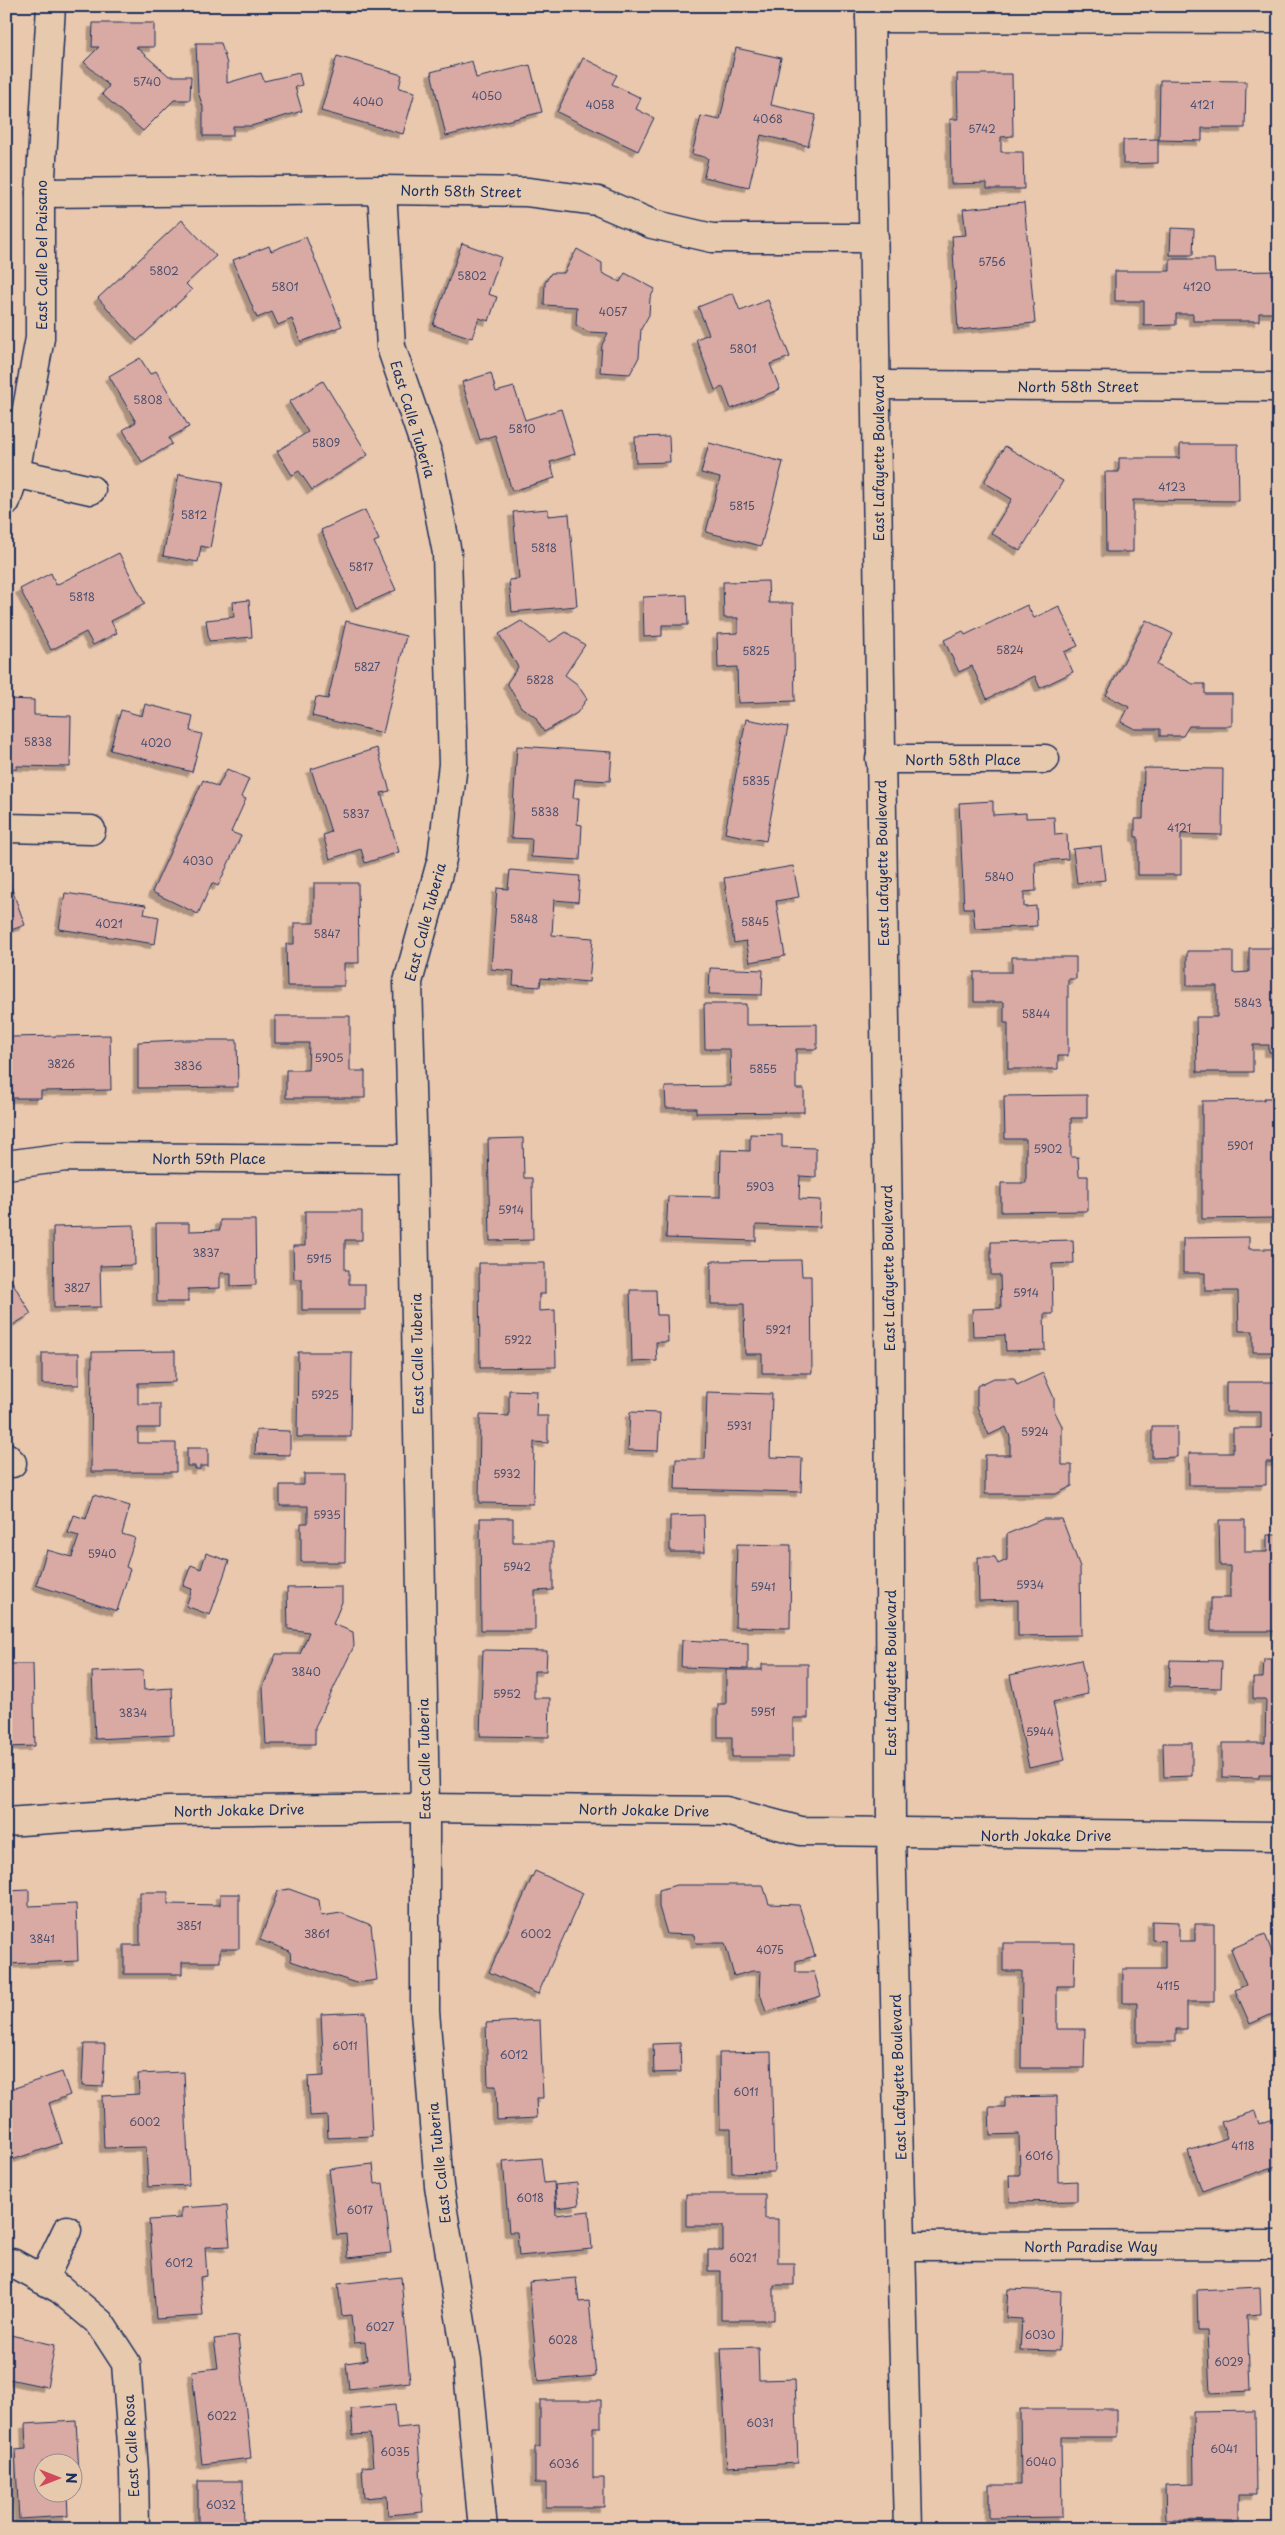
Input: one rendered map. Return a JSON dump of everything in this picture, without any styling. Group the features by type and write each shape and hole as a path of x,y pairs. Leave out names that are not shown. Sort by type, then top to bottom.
{"street":[{"name":"East Calle Del Paisano","path":"6,501 15,473 40,338 40,192 51,6"},
{"path":"870,12 1268,15"},
{"name":"East Lafayette Boulevard","path":"870,12 889,1303 891,1834 903,2246 908,2529"},
{"name":"North 58th Street","path":"40,192 382,190 527,192 566,195 598,201 652,224 712,238 874,238"},
{"name":"East Calle Tuberia","path":"382,190 390,347 428,455 447,553 453,764 442,858 408,982 425,1808 425,2011 439,2186 467,2360 483,2529"},
{"name":"North 58th Street","path":"877,386 1279,387"},
{"path":"15,473 92,490"},
{"name":"North 58th Place","path":"880,759 1045,759"},
{"path":"6,828 92,830"},
{"name":"North 59th Place","path":"6,1165 66,1157 413,1159"},
{"name":"North Jokake Drive","path":"6,1822 168,1811 425,1808 726,1811 800,1831 891,1834 1279,1836"},
{"path":"6,2263 12,2263 43,2280 67,2230"},
{"name":"North Paradise Way","path":"903,2246 1279,2245"},
{"name":"East Calle Rosa","path":"43,2280 60,2289 100,2323 126,2363 134,2472 135,2529"}],"building":[{"path":"93,23 154,23 154,47 136,47 169,76 191,76 190,100 174,100 143,131 102,94 109,86 84,62 99,47 92,47"},
{"path":"196,43 221,43 227,64 227,83 261,73 264,81 299,73 302,85 295,87 302,111 251,126 233,126 233,136 203,136 203,107 198,92"},
{"path":"736,48 781,58 771,105 816,115 808,146 761,135 749,187 704,177 708,158 692,154 701,116 720,120"},
{"path":"337,56 402,75 399,88 415,92 403,134 321,111"},
{"path":"583,58 617,75 612,84 641,98 636,109 654,118 638,151 557,112"},
{"path":"472,61 476,78 530,65 542,112 446,136 431,72"},
{"path":"957,74 1012,74 1013,136 1001,137 1001,152 1023,152 1024,189 987,189 987,183 951,184 950,119 958,119"},
{"path":"1160,80 1246,81 1245,128 1202,128 1202,141 1159,140"},
{"path":"1158,139 1158,163 1123,164 1123,140"},
{"path":"1024,203 1035,323 958,330 952,236 966,235 963,209"},
{"path":"182,220 216,256 186,284 192,290 137,341 98,298"},
{"path":"1171,228 1194,229 1193,255 1170,255"},
{"path":"306,237 342,326 301,342 292,319 278,325 272,312 257,318 233,260 269,246 271,251"},
{"path":"462,243 501,257 488,294 497,297 489,321 479,318 472,338 433,325"},
{"path":"577,249 602,263 602,273 620,282 625,273 655,289 650,298 649,315 641,329 639,357 630,374 600,372 602,345 608,333 588,332 576,325 577,307 544,305 545,283 551,273 564,273"},
{"path":"1170,259 1214,259 1215,272 1279,271 1279,313 1259,313 1259,321 1193,321 1193,314 1176,314 1176,325 1144,326 1144,301 1115,301 1115,271 1170,271"},
{"path":"733,293 740,311 768,300 790,357 770,364 780,389 731,409 723,387 715,390 696,339 709,334 698,307"},
{"path":"140,358 150,374 156,371 189,427 169,438 172,444 142,462 123,430 136,422 109,376"},
{"path":"491,373 496,392 514,387 525,420 561,409 575,454 550,462 555,478 512,491 495,435 480,440 462,382"},
{"path":"323,381 368,455 312,490 299,471 292,475 277,451 308,432 289,402"},
{"path":"669,436 670,462 636,463 635,437"},
{"path":"709,443 783,462 761,546 706,532 720,478 701,473"},
{"path":"1180,444 1238,444 1239,501 1133,500 1133,552 1106,552 1105,472 1119,472 1119,458 1180,458"},
{"path":"1005,446 1063,481 1020,551 991,533 1012,499 984,482"},
{"path":"179,474 223,482 210,548 201,546 198,562 163,556"},
{"path":"548,509 548,516 569,514 577,606 512,612 509,580 519,579 513,512"},
{"path":"365,510 379,540 374,542 396,590 356,608 321,530"},
{"path":"119,553 145,604 111,621 117,633 93,645 86,632 51,650 20,589 51,573 56,585"},
{"path":"768,581 769,603 793,603 795,701 738,703 737,667 718,668 717,634 738,633 738,618 724,618 723,582"},
{"path":"687,595 688,625 662,625 662,636 644,637 643,597"},
{"path":"249,600 252,637 209,641 206,620 234,617 233,602"},
{"path":"1027,605 1034,618 1059,606 1078,646 1064,652 1073,672 1040,688 1035,676 987,699 972,666 959,672 944,640 963,631 965,635"},
{"path":"1146,620 1173,634 1157,665 1193,684 1205,684 1205,694 1232,694 1232,726 1189,726 1183,736 1160,736 1160,729 1135,729 1121,722 1129,707 1106,695"},
{"path":"346,621 406,636 383,733 312,716 316,697 328,699"},
{"path":"521,621 550,642 566,632 585,645 565,675 577,684 587,699 577,713 544,732 535,717 521,707 507,683 518,667 499,634"},
{"path":"6,699 34,700 34,715 71,716 70,767 17,766 17,769 6,769"},
{"path":"145,704 193,716 190,731 202,734 192,772 110,750 121,710 142,716"},
{"path":"746,719 788,727 766,841 725,833"},
{"path":"517,746 612,752 610,781 575,779 573,798 579,798 577,824 582,825 580,860 531,857 532,839 511,838"},
{"path":"377,748 390,791 381,793 399,852 365,863 361,849 330,859 323,835 331,832 311,769"},
{"path":"1144,768 1223,769 1222,835 1181,834 1181,875 1138,875 1138,837 1135,837 1135,819 1143,819"},
{"path":"227,769 249,779 241,797 246,799 231,832 241,836 218,886 212,883 198,914 152,892 203,780 218,787"},
{"path":"993,801 993,815 1026,813 1026,818 1054,817 1055,835 1067,834 1068,859 1035,861 1036,891 1024,892 1024,907 1036,906 1037,926 975,929 973,908 964,908 959,803"},
{"path":"1101,846 1105,880 1077,883 1073,849"},
{"path":"793,866 799,897 776,901 785,956 750,962 746,941 734,943 724,878"},
{"path":"510,870 580,876 578,902 554,900 552,935 593,938 589,982 541,978 540,987 513,985 514,971 491,969 497,888 508,889"},
{"path":"314,883 358,883 359,963 344,963 344,986 287,986 286,944 294,944 294,923 314,923"},
{"path":"10,884 25,925 6,932 6,885"},
{"path":"65,893 146,905 144,914 159,917 155,944 59,929"},
{"path":"1249,948 1279,948 1279,1052 1269,1052 1269,1045 1253,1045 1253,1072 1197,1072 1196,1017 1217,1017 1217,986 1187,986 1187,951 1233,951 1233,973 1249,972"},
{"path":"1012,957 1076,957 1076,979 1068,979 1068,1056 1058,1056 1058,1069 1008,1069 1008,1023 1004,1023 1004,1002 974,1002 974,972 1012,972"},
{"path":"710,968 763,970 762,995 709,994"},
{"path":"704,1004 746,1004 746,1025 817,1024 817,1049 796,1049 796,1089 804,1089 804,1112 696,1113 696,1108 666,1108 665,1087 731,1086 730,1049 705,1049"},
{"path":"275,1016 350,1016 350,1071 365,1071 365,1098 286,1098 286,1070 308,1070 309,1043 275,1043"},
{"path":"110,1035 111,1090 41,1091 41,1098 12,1098 10,1037"},
{"path":"237,1040 238,1087 138,1088 138,1042"},
{"path":"1087,1095 1087,1118 1071,1118 1071,1157 1078,1157 1079,1176 1088,1176 1088,1211 1001,1212 1001,1183 1026,1183 1026,1139 1005,1139 1004,1096"},
{"path":"1264,1098 1279,1098 1279,1189 1276,1189 1276,1218 1202,1219 1202,1101 1264,1100"},
{"path":"750,1134 782,1135 782,1147 816,1148 816,1177 800,1176 799,1199 821,1200 820,1227 756,1225 756,1241 666,1238 668,1196 720,1197 721,1150 750,1151"},
{"path":"523,1138 524,1178 532,1178 533,1240 490,1241 488,1139"},
{"path":"305,1211 362,1211 362,1240 345,1240 345,1270 349,1270 349,1284 365,1284 365,1310 302,1310 302,1279 294,1279 293,1246 305,1246"},
{"path":"220,1220 255,1220 256,1285 231,1286 231,1273 220,1273 220,1288 188,1289 188,1302 157,1302 156,1223 189,1223 189,1231 220,1230"},
{"path":"134,1225 135,1265 100,1266 101,1307 54,1308 53,1227"},
{"path":"1249,1237 1249,1249 1279,1249 1279,1352 1253,1352 1253,1331 1239,1331 1238,1291 1205,1291 1205,1273 1183,1273 1183,1238"},
{"path":"1073,1240 1074,1263 1052,1264 1053,1314 1044,1314 1045,1350 1006,1351 1005,1335 973,1336 972,1309 1001,1308 1000,1275 991,1275 991,1242"},
{"path":"801,1260 802,1276 811,1276 812,1373 762,1373 762,1354 745,1354 744,1304 711,1304 711,1261"},
{"path":"479,1263 545,1263 545,1294 539,1294 539,1311 555,1310 556,1367 480,1368"},
{"path":"6,1271 31,1314 6,1329"},
{"path":"630,1290 656,1290 657,1315 667,1315 668,1342 656,1342 657,1361 632,1362"},
{"path":"175,1351 175,1382 138,1383 138,1404 160,1404 160,1428 138,1428 138,1443 176,1443 176,1472 91,1472 92,1352"},
{"path":"298,1352 352,1352 351,1437 297,1437"},
{"path":"42,1353 79,1353 79,1385 42,1384"},
{"path":"1043,1373 1054,1398 1054,1410 1062,1426 1062,1465 1072,1465 1072,1486 1056,1494 985,1494 985,1455 1010,1455 1010,1437 1006,1427 989,1435 977,1407 977,1386 994,1378 1014,1378 1017,1385"},
{"path":"1226,1382 1279,1382 1279,1462 1266,1462 1266,1485 1189,1485 1189,1453 1233,1453 1233,1428 1261,1428 1261,1412 1226,1412"},
{"path":"509,1390 537,1391 536,1416 548,1416 548,1443 534,1442 533,1504 479,1503 480,1415 509,1416"},
{"path":"707,1392 772,1394 770,1457 802,1458 801,1492 675,1489 676,1459 705,1459"},
{"path":"630,1412 660,1413 658,1451 628,1450"},
{"path":"1152,1426 1177,1426 1177,1457 1152,1458"},
{"path":"256,1430 290,1431 290,1455 255,1454"},
{"path":"187,1448 208,1448 208,1466 200,1466 200,1469 195,1469 195,1466 187,1466"},
{"path":"304,1474 346,1474 345,1562 301,1562 301,1523 308,1523 308,1506 280,1506 280,1485 304,1485"},
{"path":"94,1495 130,1506 122,1534 135,1538 126,1567 130,1569 117,1611 36,1585 47,1550 72,1557 79,1536 68,1533 74,1515 86,1519"},
{"path":"704,1515 705,1552 670,1552 670,1516"},
{"path":"480,1518 513,1518 513,1542 553,1542 553,1590 535,1591 535,1630 481,1630"},
{"path":"1043,1519 1062,1519 1080,1567 1081,1635 1018,1636 1018,1600 979,1601 978,1557 995,1557 998,1564 1007,1560 1007,1534"},
{"path":"1219,1520 1245,1520 1245,1552 1267,1552 1267,1535 1279,1535 1279,1631 1211,1631 1211,1598 1230,1598 1230,1566 1220,1566"},
{"path":"737,1544 791,1545 790,1628 735,1627"},
{"path":"206,1553 229,1561 210,1615 186,1606 192,1589 183,1586 191,1565 201,1569"},
{"path":"342,1587 342,1602 333,1624 353,1632 354,1646 315,1727 315,1744 266,1744 263,1687 276,1654 300,1654 309,1632 288,1629 287,1588"},
{"path":"682,1640 748,1643 748,1669 681,1667"},
{"path":"483,1650 547,1651 546,1671 534,1671 534,1698 550,1698 549,1737 480,1736"},
{"path":"1264,1659 1279,1659 1279,1775 1259,1775 1259,1778 1222,1777 1222,1743 1265,1743 1266,1699 1253,1699 1253,1678 1263,1678"},
{"path":"1081,1660 1088,1694 1053,1702 1065,1760 1029,1768 1010,1675"},
{"path":"1170,1660 1222,1661 1221,1688 1169,1687"},
{"path":"8,1664 33,1664 35,1746 6,1747"},
{"path":"762,1664 808,1664 808,1718 793,1718 793,1757 732,1757 732,1737 718,1737 718,1704 726,1704 726,1670 762,1670"},
{"path":"143,1670 144,1690 172,1688 174,1735 95,1739 92,1672"},
{"path":"1163,1743 1192,1743 1192,1776 1164,1777"},
{"path":"535,1871 583,1893 538,1994 489,1972"},
{"path":"676,1885 763,1885 769,1904 799,1905 815,1956 796,1961 796,1972 814,1972 821,1996 766,2012 760,1993 761,1971 752,1971 734,1976 725,1943 696,1943 694,1935 667,1934 659,1907 659,1890"},
{"path":"289,1889 319,1900 321,1916 341,1913 371,1925 377,1980 356,1983 323,1972 291,1961 290,1951 260,1940 278,1891"},
{"path":"29,1890 29,1906 76,1904 78,1961 6,1964 7,1891"},
{"path":"140,1892 168,1892 168,1904 220,1905 220,1894 239,1894 239,1949 220,1949 220,1962 182,1962 182,1974 124,1974 124,1945 140,1945"},
{"path":"1152,1921 1179,1922 1179,1941 1195,1941 1195,1924 1214,1924 1214,2002 1187,2002 1187,2029 1176,2029 1176,2042 1137,2042 1137,2003 1123,2003 1123,1969 1165,1969 1165,1941 1152,1940"},
{"path":"1265,1934 1275,1960 1279,1959 1279,2011 1250,2024 1235,1990 1246,1985 1231,1949"},
{"path":"1003,1943 1075,1943 1074,1986 1057,1986 1057,2029 1085,2029 1084,2068 1021,2068 1022,1971 1003,1971"},
{"path":"366,2012 372,2136 328,2138 327,2115 310,2116 308,2077 324,2076 321,2014"},
{"path":"540,2020 543,2098 536,2098 537,2118 497,2120 496,2086 488,2086 486,2023"},
{"path":"680,2043 681,2072 654,2073 653,2044"},
{"path":"84,2044 105,2044 103,2087 82,2086"},
{"path":"771,2052 774,2172 732,2173 731,2129 720,2129 719,2053"},
{"path":"62,2072 70,2095 49,2103 62,2143 6,2162 6,2091"},
{"path":"184,2072 189,2185 148,2187 146,2147 104,2148 102,2096 139,2094 138,2074"},
{"path":"1057,2096 1058,2182 1077,2181 1077,2201 1010,2202 1009,2175 1020,2175 1019,2134 990,2135 989,2107 1005,2107 1005,2097"},
{"path":"1255,2111 1259,2124 1279,2117 1279,2165 1202,2191 1188,2151 1227,2138 1221,2122"},
{"path":"541,2158 544,2183 554,2182 556,2215 589,2211 592,2249 519,2256 517,2232 509,2232 503,2161"},
{"path":"373,2164 375,2184 383,2183 391,2253 348,2258 346,2234 337,2235 329,2169"},
{"path":"577,2183 579,2205 557,2208 555,2185"},
{"path":"686,2194 765,2194 765,2219 778,2219 778,2263 794,2263 794,2285 774,2285 774,2320 721,2320 721,2271 708,2271 708,2250 723,2250 723,2226 686,2226"},
{"path":"227,2205 230,2246 205,2247 207,2276 200,2277 203,2316 156,2319 149,2220 181,2218 181,2208"},
{"path":"401,2277 410,2382 349,2389 346,2363 367,2360 365,2342 354,2343 351,2315 342,2316 338,2284"},
{"path":"576,2278 579,2302 589,2301 596,2376 538,2381 529,2282"},
{"path":"1260,2287 1261,2314 1247,2315 1250,2391 1210,2393 1207,2331 1198,2331 1197,2290"},
{"path":"1008,2289 1061,2291 1059,2351 1020,2350 1022,2319 1006,2318"},
{"path":"6,2334 55,2345 47,2387 9,2379 6,2392"},
{"path":"238,2336 251,2458 202,2464 192,2371 218,2368 214,2339"},
{"path":"758,2347 759,2380 795,2379 798,2463 727,2467 721,2348"},
{"path":"540,2400 601,2400 601,2427 593,2427 593,2478 604,2478 604,2507 546,2507 546,2483 535,2483 535,2447 540,2447"},
{"path":"395,2405 397,2428 417,2426 423,2512 388,2515 387,2496 364,2498 362,2467 373,2466 370,2434 353,2435 351,2409"},
{"path":"1020,2409 1117,2409 1117,2437 1061,2437 1062,2517 989,2518 989,2485 1021,2485"},
{"path":"1255,2411 1256,2495 1239,2495 1239,2521 1166,2520 1165,2485 1194,2484 1193,2412"},
{"path":"76,2421 78,2452 32,2452 32,2502 67,2502 68,2516 19,2519 15,2450 26,2449 25,2424"},
{"path":"198,2481 243,2481 244,2529 196,2529 198,2527"},
{"path":"744,2525 800,2525 800,2529 744,2529"}]}
